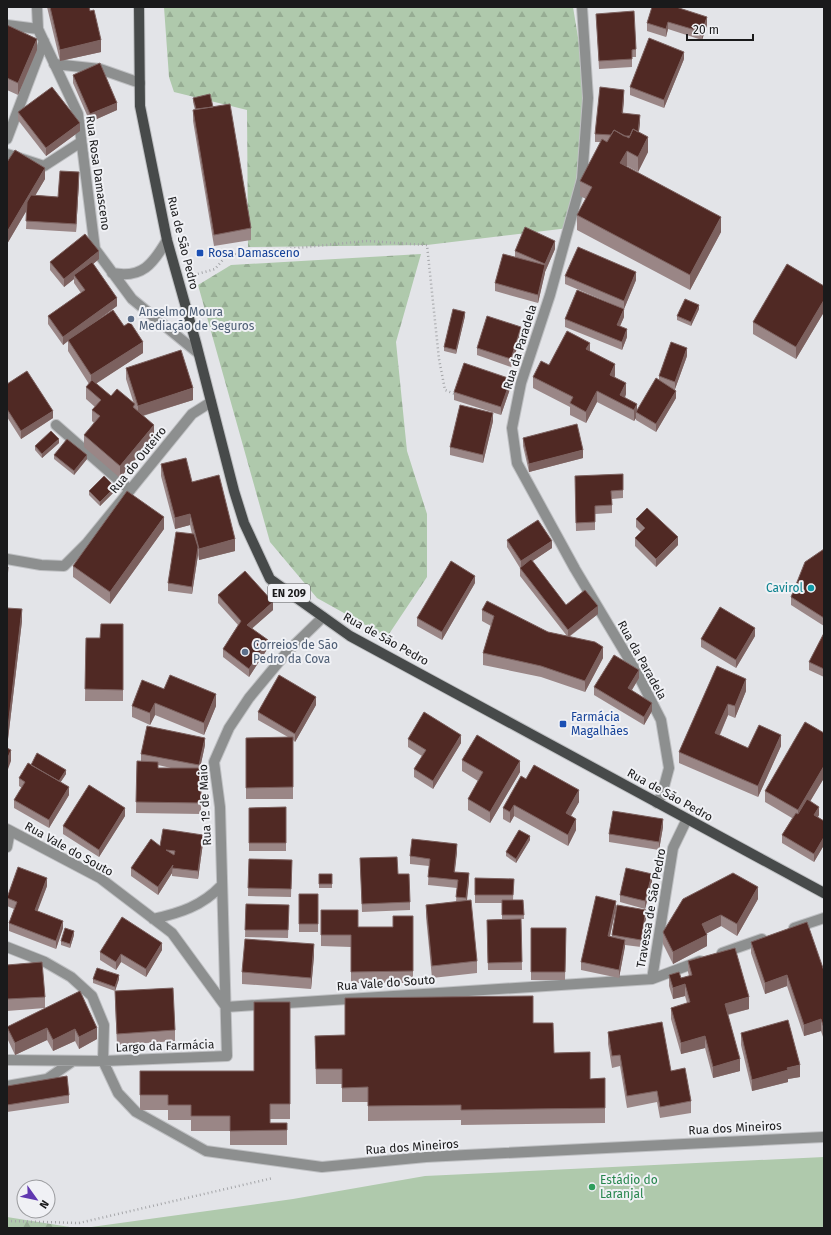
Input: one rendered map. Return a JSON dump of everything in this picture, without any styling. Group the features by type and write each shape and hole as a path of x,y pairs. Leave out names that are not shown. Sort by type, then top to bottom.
{"main road":[{"name":"Rua de São Pedro","path":"138,7 140,106 167,240 234,491 244,523 270,579 350,636 824,893"}],"street":[{"name":"Rua Rosa Damasceno","path":"37,7 38,29 78,114 95,249 132,299 198,353"},
{"name":"Rua da Paradela","path":"582,7 588,98 582,179 550,295 521,383 512,428 517,463 574,569 636,671 661,720 669,768 662,794 657,803"},
{"path":"7,25 38,29"},
{"path":"7,139 44,41"},
{"path":"54,64 100,70 140,83"},
{"path":"7,154 44,166 82,142"},
{"path":"112,273 122,275 136,274 155,260 167,240"},
{"name":"Rua do Outeiro","path":"7,559 41,565 64,566 87,543 192,414 211,402"},
{"path":"56,425 130,490"},
{"name":"Rua 1º de Maio","path":"226,1006 221,886 220,807 214,762 229,728 249,698 288,651 323,617"},
{"name":"Travessa de São Pedro","path":"652,979 673,848 687,819"},
{"path":"7,847 9,830"},
{"name":"Rua Vale do Souto","path":"9,830 100,878 172,933 226,1006 652,979 771,936"},
{"path":"153,918 185,910 210,898 221,886"},
{"path":"786,931 824,918"},
{"path":"7,947 45,962 71,977 92,996 104,1025 103,1061 7,1060"},
{"name":"Largo da Farmácia","path":"103,1061 227,1056 226,1006"},
{"path":"7,1086 47,1079 73,1061"},
{"name":"Rua dos Mineiros","path":"103,1061 118,1093 136,1112 206,1151 322,1167 426,1158 824,1137"}],"path":[{"path":"178,280 215,269 226,255 366,241 427,246 439,359 445,390 459,396"},
{"path":"7,1221 79,1223 276,1177"}],"green space":[{"path":"164,7 573,7 588,98 569,228 427,245 248,247 247,110 174,92 169,77"},
{"path":"421,254 396,342 407,451 427,514 427,577 387,637 317,598 270,542 198,285 231,265"},
{"name":"Estádio do Laranjal","path":"824,1157 824,1228 84,1228 293,1199 425,1176"},
{"path":"7,1217 76,1228 7,1228"}],"building":[{"path":"50,7 89,7 90,11 94,10 101,40 60,50"},
{"path":"652,7 676,7 707,17 702,32 668,22 666,29 647,23"},
{"path":"634,11 636,49 632,50 632,59 599,61 596,14"},
{"path":"7,25 37,39 18,83 7,78"},
{"path":"649,38 684,52 664,100 630,87"},
{"path":"100,63 117,103 90,114 73,75"},
{"path":"52,87 80,123 46,148 18,112"},
{"path":"600,87 624,90 622,113 640,115 638,132 633,129 630,136 624,136 614,130 611,135 595,134"},
{"path":"210,94 213,107 196,109 193,98"},
{"path":"230,104 251,228 214,235 193,110"},
{"path":"633,129 648,137 638,157 627,151 620,163 721,217 690,275 577,215 592,187 580,181 602,139 607,142 614,130 629,138"},
{"path":"15,150 45,168 7,232 7,162"},
{"path":"60,171 79,172 76,224 26,221 27,202 31,195 58,197"},
{"path":"525,227 555,241 545,264 515,251"},
{"path":"85,234 99,251 64,279 50,262"},
{"path":"578,247 636,272 624,301 565,276"},
{"path":"503,254 545,265 538,295 495,283"},
{"path":"92,262 117,298 63,337 48,316 85,290 74,275"},
{"path":"787,264 824,286 824,300 796,347 753,322"},
{"path":"577,290 624,309 617,325 627,329 622,342 565,319"},
{"path":"685,299 699,305 691,322 677,316"},
{"path":"453,309 465,312 456,350 444,347"},
{"path":"113,310 124,326 130,322 143,342 91,375 68,340"},
{"path":"487,316 521,327 511,359 477,348"},
{"path":"567,331 590,343 586,349 615,364 610,375 626,383 620,395 637,404 634,410 597,391 586,412 570,403 573,397 533,377 541,361 549,365"},
{"path":"671,342 687,348 675,382 659,376"},
{"path":"181,350 193,388 138,406 126,368"},
{"path":"464,363 511,379 501,407 454,392"},
{"path":"27,371 53,411 21,431 7,409 7,384"},
{"path":"656,378 676,391 656,424 636,412"},
{"path":"92,380 111,396 117,389 135,404 133,407 154,425 120,466 84,435 100,416 92,410 101,400 86,387"},
{"path":"460,405 493,413 483,455 450,447"},
{"path":"577,424 583,450 529,464 523,438"},
{"path":"51,431 59,439 42,454 35,446"},
{"path":"67,439 87,455 74,471 54,455"},
{"path":"186,458 192,482 219,475 235,539 199,549 190,514 175,518 161,464"},
{"path":"623,474 623,490 611,491 612,505 595,506 595,522 576,523 575,476"},
{"path":"104,476 115,487 100,502 89,491"},
{"path":"127,491 164,517 110,592 73,566"},
{"path":"647,508 678,537 656,559 635,538 645,528 636,519"},
{"path":"538,520 552,541 521,561 507,540"},
{"path":"176,532 194,534 198,547 192,587 168,583"},
{"name":"Cavirol","path":"824,549 824,618 791,597 805,562"},
{"path":"531,559 566,605 585,590 598,606 568,630 520,568"},
{"path":"451,561 475,576 442,632 417,618"},
{"path":"245,571 273,602 247,625 268,640 249,669 223,649 241,621 218,595"},
{"path":"487,601 548,632 595,642 603,647 585,681 541,666 483,653 494,616 482,610"},
{"path":"720,607 755,628 736,660 701,639"},
{"path":"7,608 22,609 8,727 7,727"},
{"path":"101,624 123,624 123,690 85,689 86,638 100,638"},
{"path":"824,633 824,669 809,662"},
{"path":"614,655 639,670 628,688 652,703 644,717 594,687"},
{"path":"717,666 746,679 735,706 728,704 715,733 748,748 759,725 781,735 758,786 679,752"},
{"path":"170,675 216,694 204,723 155,703 150,713 132,706 142,680 164,689"},
{"path":"279,675 316,697 295,734 258,712"},
{"path":"424,712 461,735 433,781 414,769 426,750 408,739"},
{"path":"805,722 824,733 824,766 798,810 765,791"},
{"path":"147,726 205,738 199,765 141,754"},
{"path":"477,735 520,761 490,812 468,799 483,772 462,760"},
{"path":"293,737 293,787 246,788 246,738"},
{"path":"7,748 11,750 7,760"},
{"path":"37,753 66,770 59,781 31,765"},
{"path":"137,761 158,762 158,768 201,768 201,803 136,802"},
{"path":"28,763 69,787 49,820 14,800 25,782 19,778"},
{"path":"534,765 579,790 566,813 576,819 568,835 514,805 510,812 503,808 521,776 526,779"},
{"path":"89,785 125,808 99,850 63,826"},
{"path":"807,799 819,807 814,815 824,821 824,837 814,854 782,835"},
{"path":"286,807 286,843 249,843 249,808"},
{"path":"613,811 663,819 659,842 609,834"},
{"path":"163,829 203,835 198,871 172,868 173,865 158,887 131,868 151,839 160,846","holes":["166,850 175,851 174,855"]},
{"path":"519,830 530,836 516,859 506,852"},
{"path":"412,839 457,844 454,872 469,873 466,898 456,897 458,880 428,877 430,859 410,856"},
{"path":"397,857 398,874 409,874 410,902 362,904 360,858"},
{"path":"249,859 292,860 291,889 248,888"},
{"path":"18,867 47,878 35,910 63,921 56,941 9,923 17,902 7,898"},
{"path":"626,868 652,874 645,901 620,895"},
{"path":"733,873 758,887 737,924 721,915 702,924 707,935 673,952 663,932 683,899"},
{"path":"319,874 332,874 332,884 319,884"},
{"path":"475,878 514,879 513,895 475,895"},
{"path":"299,894 318,894 318,924 299,924"},
{"path":"596,896 616,901 608,936 625,940 619,970 581,962"},
{"path":"471,900 477,961 432,966 426,905"},
{"path":"502,900 523,900 524,915 502,915"},
{"path":"246,904 289,905 288,930 245,930"},
{"path":"617,905 646,910 641,940 612,935"},
{"path":"321,910 358,910 358,927 393,927 393,916 413,916 413,971 351,972 351,935 321,935"},
{"path":"122,917 162,943 146,969 121,954 116,962 100,952"},
{"path":"521,919 522,962 488,963 487,920"},
{"path":"807,922 824,971 824,1028 821,1019 804,1025 787,975 765,983 751,942"},
{"path":"65,928 74,931 70,944 61,941"},
{"path":"531,928 566,928 565,972 531,972"},
{"path":"245,939 314,944 311,978 242,972"},
{"path":"735,948 749,997 725,1004 740,1059 713,1067 705,1036 681,1043 671,1008 690,1002 685,984 673,988 669,975 679,972 681,978 692,975 688,961"},
{"path":"42,962 45,997 7,999 7,965"},
{"path":"97,968 119,975 115,987 93,979"},
{"path":"173,988 175,1030 117,1034 115,991"},
{"path":"80,991 97,1028 79,1037 75,1029 53,1040 47,1028 15,1043 7,1027"},
{"path":"533,996 533,1023 553,1023 554,1053 590,1052 590,1079 605,1078 605,1108 461,1110 461,1105 368,1106 368,1087 342,1088 342,1069 316,1069 315,1036 345,1035 345,998"},
{"path":"254,1002 290,1002 290,1104 270,1104 270,1123 287,1123 287,1130 230,1131 230,1116 191,1116 191,1105 168,1105 168,1095 140,1095 140,1071 254,1071"},
{"path":"788,1020 800,1065 752,1080 741,1033"},
{"path":"662,1022 671,1071 685,1068 691,1101 660,1107 657,1091 627,1096 620,1055 612,1056 608,1032"},
{"path":"67,1076 69,1095 7,1105 7,1086"}],"place":[{"name":"Rosa Damasceno","path":"200,253"},
{"name":"Anselmo Moura Mediação de Seguros","path":"131,319"},
{"name":"Cavirol","path":"811,588"},
{"name":"Correios de São Pedro da Cova","path":"245,652"},
{"name":"Farmácia Magalhães","path":"563,724"},
{"name":"Estádio do Laranjal","path":"592,1187"}]}
